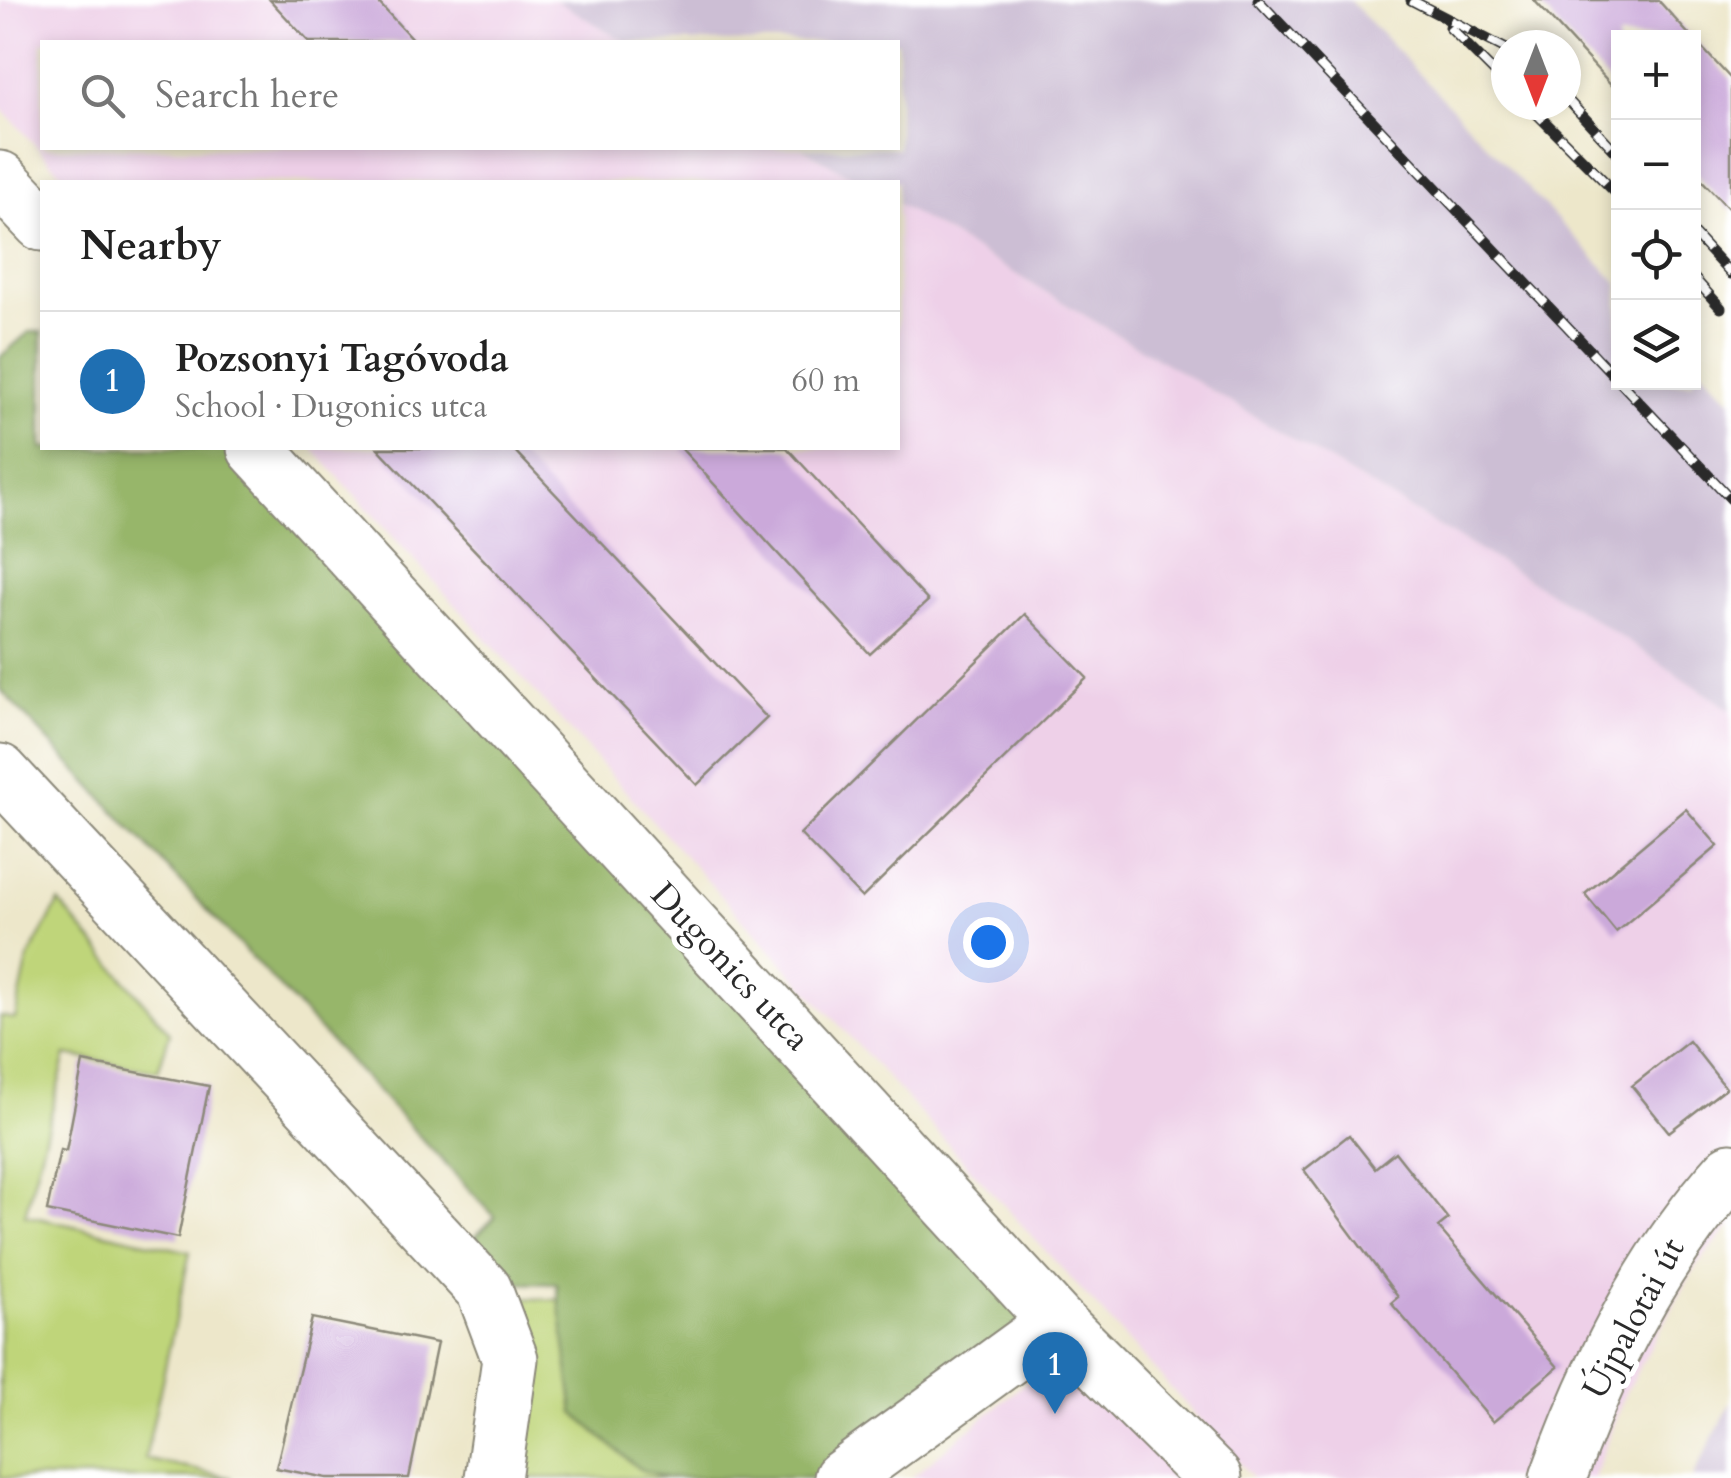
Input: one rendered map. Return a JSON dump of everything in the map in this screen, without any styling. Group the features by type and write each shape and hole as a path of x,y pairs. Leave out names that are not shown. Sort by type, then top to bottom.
{"street":[{"path":"0,179 40,221"},
{"name":"Dugonics utca","path":"257,450 1057,1322 1214,1478"},
{"path":"0,772 322,1112 484,1290 510,1359 494,1474"},
{"name":"Újpalotai út","path":"1558,1478 1585,1403 1636,1307 1685,1222 1731,1171"},
{"path":"842,1478 1057,1322"}],"shaded area":[{"path":"0,0 555,0 623,40 40,40 40,150 805,150 858,180 67,180 0,107"},
{"path":"555,0 1349,0 1611,276 1611,390 1701,390 1701,368 1731,400 1731,710 1588,615 900,205 900,180 858,180 805,150 900,150 900,40 623,40"},
{"path":"900,205 1588,615 1731,710 1731,1225 1696,1266 1625,1393 1594,1478 1253,1478 314,450 900,450"},
{"path":"1063,1351 1181,1478 911,1478"},
{"path":"1731,1402 1731,1478 1692,1478"}],"green space":[{"path":"29,332 40,332 40,450 257,450 1050,1314 831,1478 667,1478 639,1469 574,1413 557,1284 503,1283 474,1238 495,1217 0,689 0,357"},
{"path":"59,902 170,1033 158,1071 66,1055 25,1215 190,1252 145,1459 233,1478 0,1478 0,1016 15,1019 28,959"},
{"path":"517,1298 563,1300 574,1413 639,1469 667,1478 517,1478 533,1356"}],"building":[{"path":"270,0 376,0 413,40 307,40"},
{"path":"1534,0 1658,0 1685,30 1611,30 1611,84 1581,51 1581,30 1561,30"},
{"path":"1701,47 1731,79 1731,211 1701,179"},
{"path":"380,450 514,450 767,718 697,785"},
{"path":"683,450 789,450 928,601 870,654"},
{"path":"1025,614 1087,678 862,898 800,834"},
{"path":"1686,809 1718,846 1616,932 1585,894"},
{"path":"1689,1041 1726,1088 1669,1132 1632,1086"},
{"path":"83,1062 209,1086 178,1238 47,1211 60,1150 66,1151"},
{"path":"1349,1135 1375,1168 1395,1152 1448,1219 1438,1227 1558,1367 1493,1422 1391,1303 1398,1297 1304,1170"},
{"path":"312,1318 437,1343 409,1478 327,1478 276,1468"}],"railway":[{"path":"1258,0 1611,373"},
{"path":"1411,0 1491,41"},
{"path":"1449,27 1491,69"},
{"path":"1581,114 1611,146"},
{"path":"1543,120 1611,188"},
{"path":"1701,242 1731,274"},
{"path":"1701,286 1721,308"},
{"path":"1628,390 1731,499"}],"place":[{"name":"Pozsonyi Tagóvoda","path":"1055,1414"}]}
